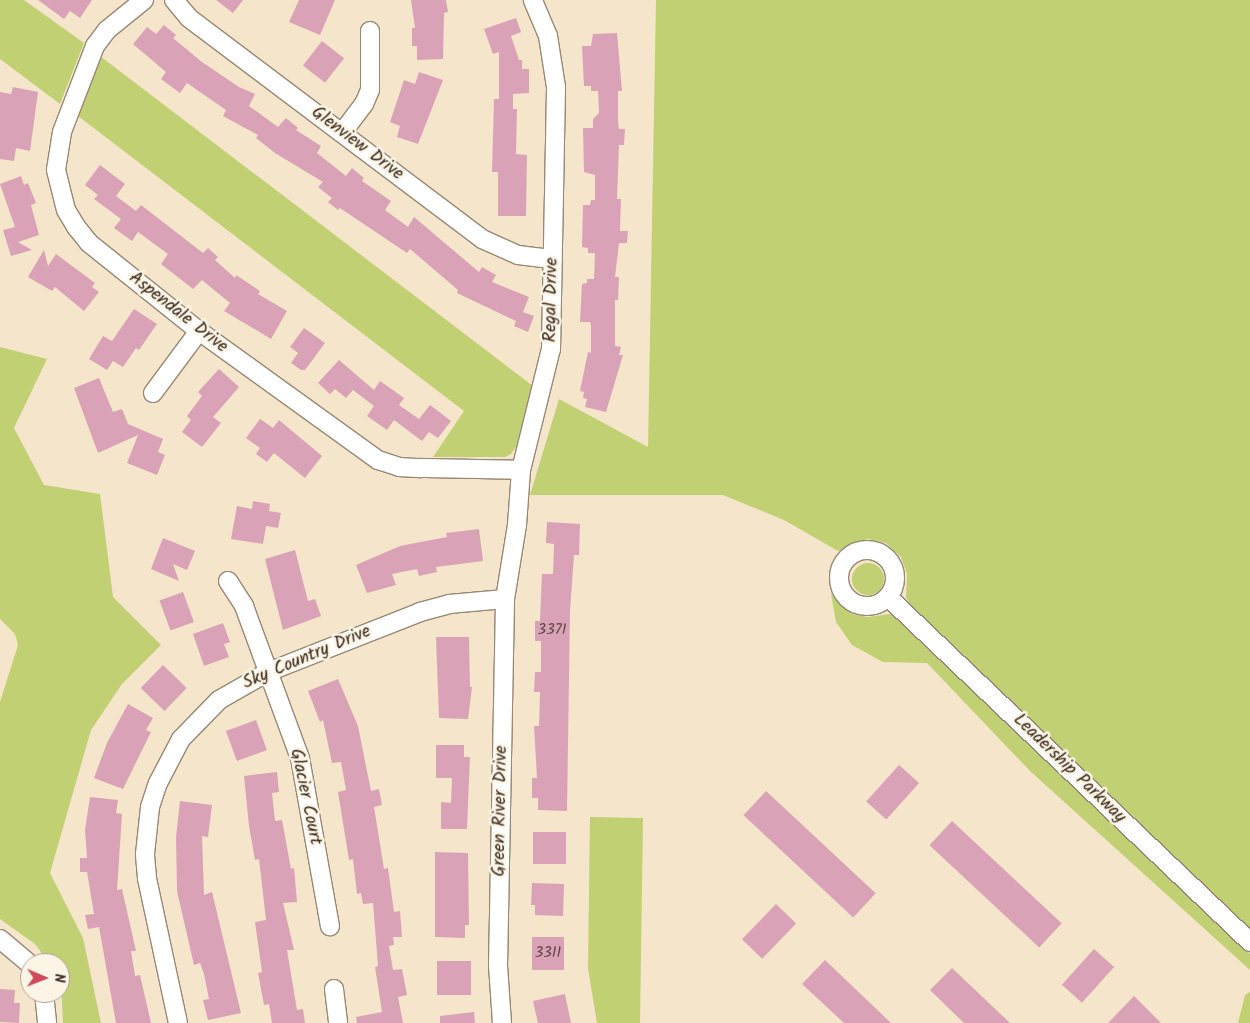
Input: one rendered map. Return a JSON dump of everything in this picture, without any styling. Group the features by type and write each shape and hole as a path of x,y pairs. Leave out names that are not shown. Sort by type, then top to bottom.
{"street":[{"name":"Aspendale Drive","path":"144,0 106,30 87,62 57,151 59,191 66,210 90,243 199,331 378,460 398,467 521,470"},
{"name":"Glenview Drive","path":"174,0 189,18 482,239 518,255 553,259"},
{"name":"Regal Drive","path":"504,599 517,525 521,470 551,349 556,87 548,36 533,0"},
{"path":"342,133 364,104 370,90 370,30"},
{"path":"153,393 199,331"},
{"name":"Glacier Court","path":"228,581 244,606 300,758 330,926"},
{"name":"Leadership Parkway","path":"888,597 1250,942"},
{"name":"Sky Country Drive","path":"178,1023 147,878 146,831 150,807 167,761 199,717 242,684 420,612 458,603 504,599"},
{"name":"Green River Drive","path":"502,1023 498,966 504,599"},
{"path":"0,939 20,956"},
{"path":"334,989 338,1023"},
{"path":"45,1003 48,1023"}],"green space":[{"path":"0,0 24,0 84,43 60,104 0,59"},
{"path":"656,0 1250,0 1250,929 912,606 906,598 907,574 901,557 886,543 868,539 838,551 784,520 723,495 530,495 559,399 648,447"},
{"path":"100,56 533,386 516,447 511,454 505,457 433,457 464,411 78,116"},
{"path":"0,347 47,359 14,428 44,485 100,494 113,597 161,645 122,684 91,730 50,873 83,938 101,1023 63,1023 62,1003 70,1003 70,953 42,953 35,944 0,919 0,702 18,645 15,634 0,619"},
{"path":"868,563 874,564 879,568 883,573 883,585 879,590 874,594 868,595 862,594 857,590 853,585 852,579 853,573 857,568 862,564"},
{"path":"831,594 852,614 868,617 890,614 899,618 1250,954 1250,970 1030,771 927,663 883,662 852,645 836,622"},
{"path":"590,817 643,818 640,1023 597,1023 588,968"},
{"path":"1250,992 1250,1023 1238,1023 1245,995"}],"building":[{"path":"38,0 92,0 80,18 70,11 64,19"},
{"path":"216,0 243,0 233,13"},
{"path":"299,0 335,0 320,35 289,22"},
{"path":"411,0 446,0 448,12 444,13 443,59 417,60 417,46 412,46 412,28 415,28"},
{"path":"516,18 521,32 511,36 519,60 522,60 522,69 529,69 529,93 513,94 513,109 517,109 516,154 527,155 526,216 498,216 498,172 492,172 494,99 499,99 499,52 493,54 484,29"},
{"path":"164,25 176,35 173,38 202,62 239,87 255,94 249,106 278,127 286,118 298,128 296,130 321,146 317,153 346,176 352,168 364,178 362,181 391,201 385,210 408,227 414,217 479,272 482,267 496,275 492,282 529,297 523,312 534,316 528,332 514,326 516,321 457,293 458,290 410,249 407,253 340,208 338,210 328,202 332,198 318,187 323,182 275,153 256,138 258,135 223,116 226,110 187,83 180,93 161,79 166,72 133,44 147,27 156,34"},
{"path":"617,33 622,91 618,91 618,122 619,129 625,129 624,145 619,145 617,199 621,199 620,231 628,231 627,243 619,243 615,277 619,277 618,300 615,300 615,346 621,347 619,355 623,355 606,412 585,407 587,399 583,398 584,392 580,391 588,352 591,353 590,322 580,322 582,284 587,283 587,279 594,279 595,253 588,253 588,248 582,247 583,205 590,205 591,200 595,200 595,175 584,172 583,128 593,128 593,119 599,113 598,91 591,91 591,86 584,86 582,46 591,46 593,34"},
{"path":"322,41 344,58 325,83 303,65"},
{"path":"419,72 443,80 418,144 397,137 400,126 390,122 404,80 415,84"},
{"path":"13,87 38,92 30,151 16,148 14,161 0,159 0,92 11,94"},
{"path":"100,165 125,184 116,196 136,211 141,205 203,253 208,248 218,257 215,260 235,278 236,275 260,291 258,294 287,311 271,339 224,311 230,303 202,280 193,289 161,264 168,254 138,232 132,241 114,228 121,219 94,199 98,195 85,185"},
{"path":"21,176 24,185 28,183 36,203 31,205 39,235 18,242 32,250 11,256 3,230 15,227 0,184"},
{"path":"44,250 48,266 56,254 95,283 92,287 99,292 84,311 55,287 52,291 28,277"},
{"path":"134,309 157,324 139,350 136,348 123,367 113,361 107,370 89,359 103,336 112,341"},
{"path":"304,328 325,343 305,370 301,370 291,363 298,353 290,347"},
{"path":"339,360 374,390 380,381 404,398 399,405 419,419 430,405 451,421 438,438 429,432 422,441 394,420 387,430 367,416 374,406 353,390 346,398 335,389 330,394 318,383"},
{"path":"219,369 239,387 213,417 221,423 202,447 182,432 191,420 187,416 202,396 198,392"},
{"path":"99,378 113,412 122,409 128,424 163,439 158,452 165,455 157,475 127,463 138,435 98,453 74,388"},
{"path":"260,419 273,428 279,420 322,456 305,478 274,453 267,462 256,454 260,448 246,438"},
{"path":"253,501 270,504 269,511 281,513 278,528 266,526 263,544 231,539 237,506 252,509"},
{"path":"547,522 580,524 579,555 574,555 570,611 567,811 538,810 538,798 532,798 532,778 537,778 534,726 539,726 540,692 534,692 535,672 541,672 541,641 535,641 535,621 540,621 542,574 553,574 554,544 546,543"},
{"path":"479,529 483,561 436,567 437,572 419,576 417,569 392,574 396,585 367,593 356,565 400,546 447,537 446,533"},
{"path":"163,538 195,551 187,570 173,564 179,581 151,569"},
{"path":"295,550 308,601 315,599 321,616 283,630 265,559"},
{"path":"183,592 194,622 170,631 160,601"},
{"path":"223,623 230,642 224,644 229,657 204,666 193,634"},
{"path":"436,637 469,637 470,687 472,687 468,719 439,718"},
{"path":"163,665 187,688 165,711 141,688"},
{"path":"338,679 358,726 371,791 379,789 382,805 374,807 384,869 388,868 394,912 400,911 402,937 393,937 394,945 389,946 393,970 402,969 407,995 398,997 403,1023 357,1023 356,1017 382,1012 375,967 378,966 373,903 363,904 361,893 357,894 353,859 349,860 338,792 346,790 341,762 332,763 323,720 320,722 308,691"},
{"path":"128,704 153,718 146,730 151,732 123,789 94,778 107,743"},
{"path":"256,720 267,750 237,761 226,731"},
{"path":"436,745 464,745 464,757 470,757 467,829 441,829 441,802 451,803 452,778 436,778"},
{"path":"899,765 919,783 886,819 866,801"},
{"path":"277,772 279,792 272,793 275,821 282,820 291,869 294,868 297,902 283,903 294,950 287,950 297,1010 303,1009 305,1023 272,1023 269,1004 264,1005 258,973 262,972 255,922 266,920 259,859 255,860 249,826 244,776"},
{"path":"766,791 876,893 853,917 743,815"},
{"path":"90,797 118,800 116,813 122,814 117,890 122,889 136,951 131,951 135,976 140,975 151,1023 116,1023 99,927 88,929 85,915 94,914 87,872 80,872 80,858 87,858 85,830"},
{"path":"180,801 212,805 208,837 202,836 204,895 212,892 241,1013 208,1020 203,1000 209,999 204,974 200,963 194,965 177,891 176,837"},
{"path":"952,821 1062,923 1039,947 929,845"},
{"path":"533,832 566,832 566,864 533,864"},
{"path":"435,852 468,853 469,925 465,925 465,938 435,937"},
{"path":"532,883 564,884 563,916 535,915 535,905 531,905"},
{"path":"776,904 796,923 762,959 742,939"},
{"path":"532,937 564,937 564,970 532,970"},
{"path":"1094,949 1114,967 1082,1003 1062,985"},
{"path":"825,960 891,1023 844,1023 802,984"},
{"path":"437,961 471,961 471,995 437,995"},
{"path":"952,968 1010,1023 964,1023 930,990"},
{"path":"0,989 15,990 14,1003 20,1003 19,1023 0,1022"},
{"path":"565,994 571,1023 538,1023 533,1001"},
{"path":"1134,996 1161,1023 1108,1023"},
{"path":"474,1012 475,1023 440,1023 440,1016"}]}
